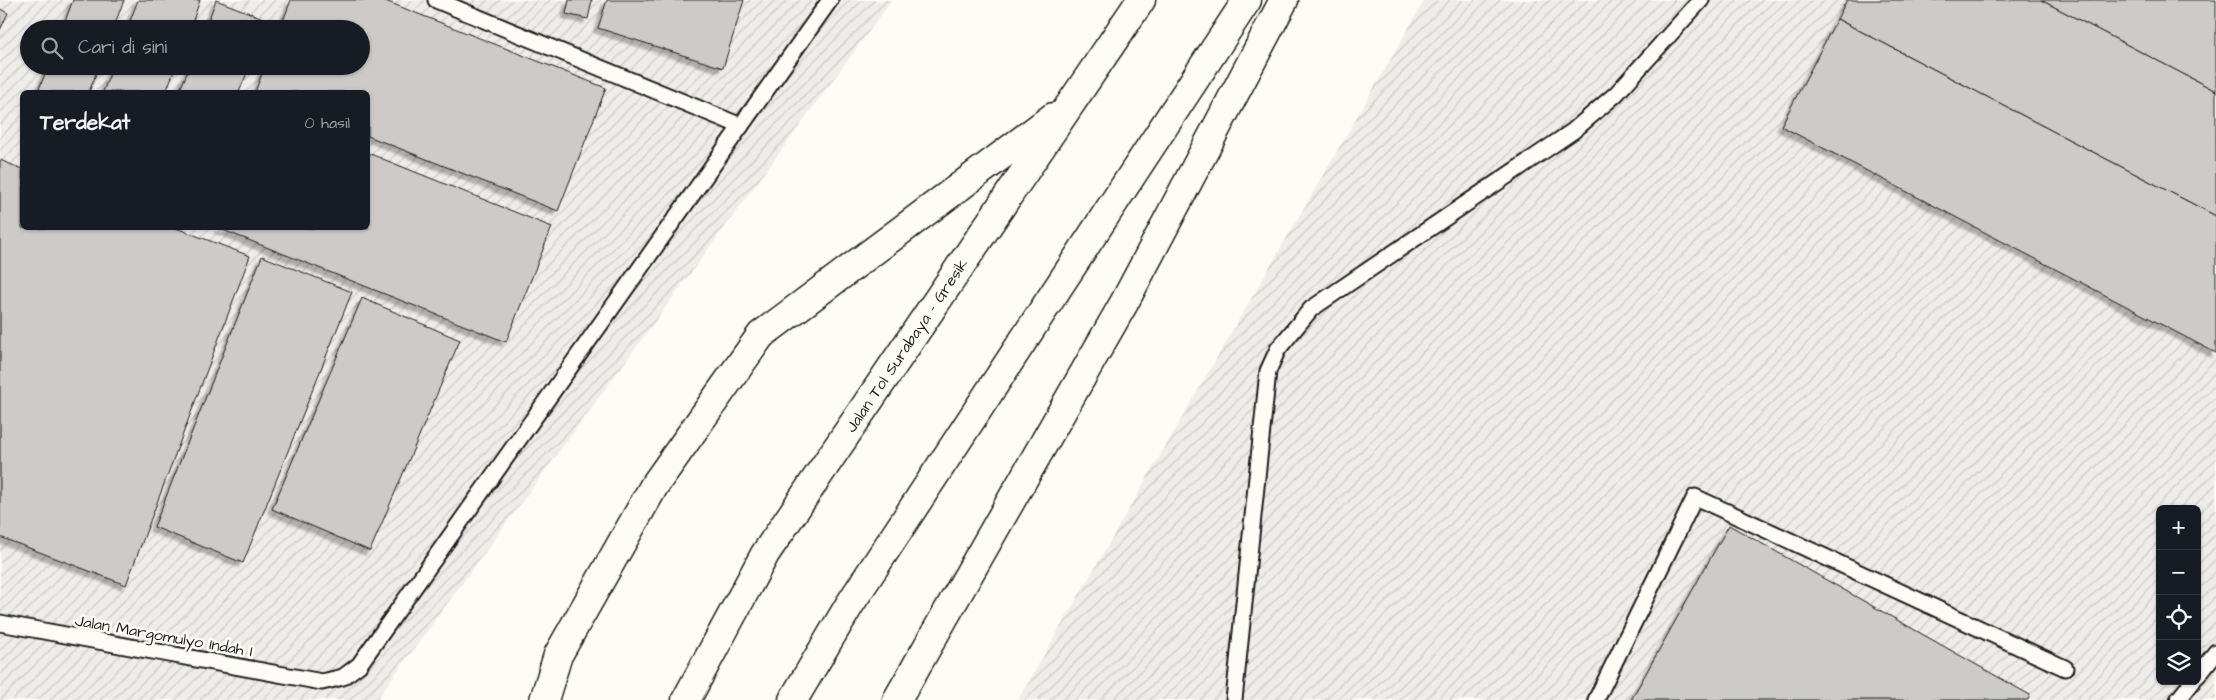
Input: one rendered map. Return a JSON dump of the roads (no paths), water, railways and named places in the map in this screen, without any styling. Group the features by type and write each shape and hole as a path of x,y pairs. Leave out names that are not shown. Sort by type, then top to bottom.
{"highway":[{"name":"Jalan Tol Surabaya - Gresik","path":"686,700 765,554 1141,0"},
{"path":"793,700 850,604 1246,0"},
{"path":"897,700 1124,303 1284,0"},
{"path":"544,700 558,655 654,486 762,335 1071,103"}],"lane":[{"path":"436,0 741,126 830,0"},
{"path":"1234,700 1268,372 1278,349 1311,309 1573,131 1616,94 1701,0"},
{"name":"Jalan Margomulyo Indah I","path":"0,623 322,682 343,677 359,665 741,126"},
{"path":"1596,700 1695,497 2065,668"},
{"path":"2201,671 2216,652"},
{"path":"2178,700 2190,685"}]}
